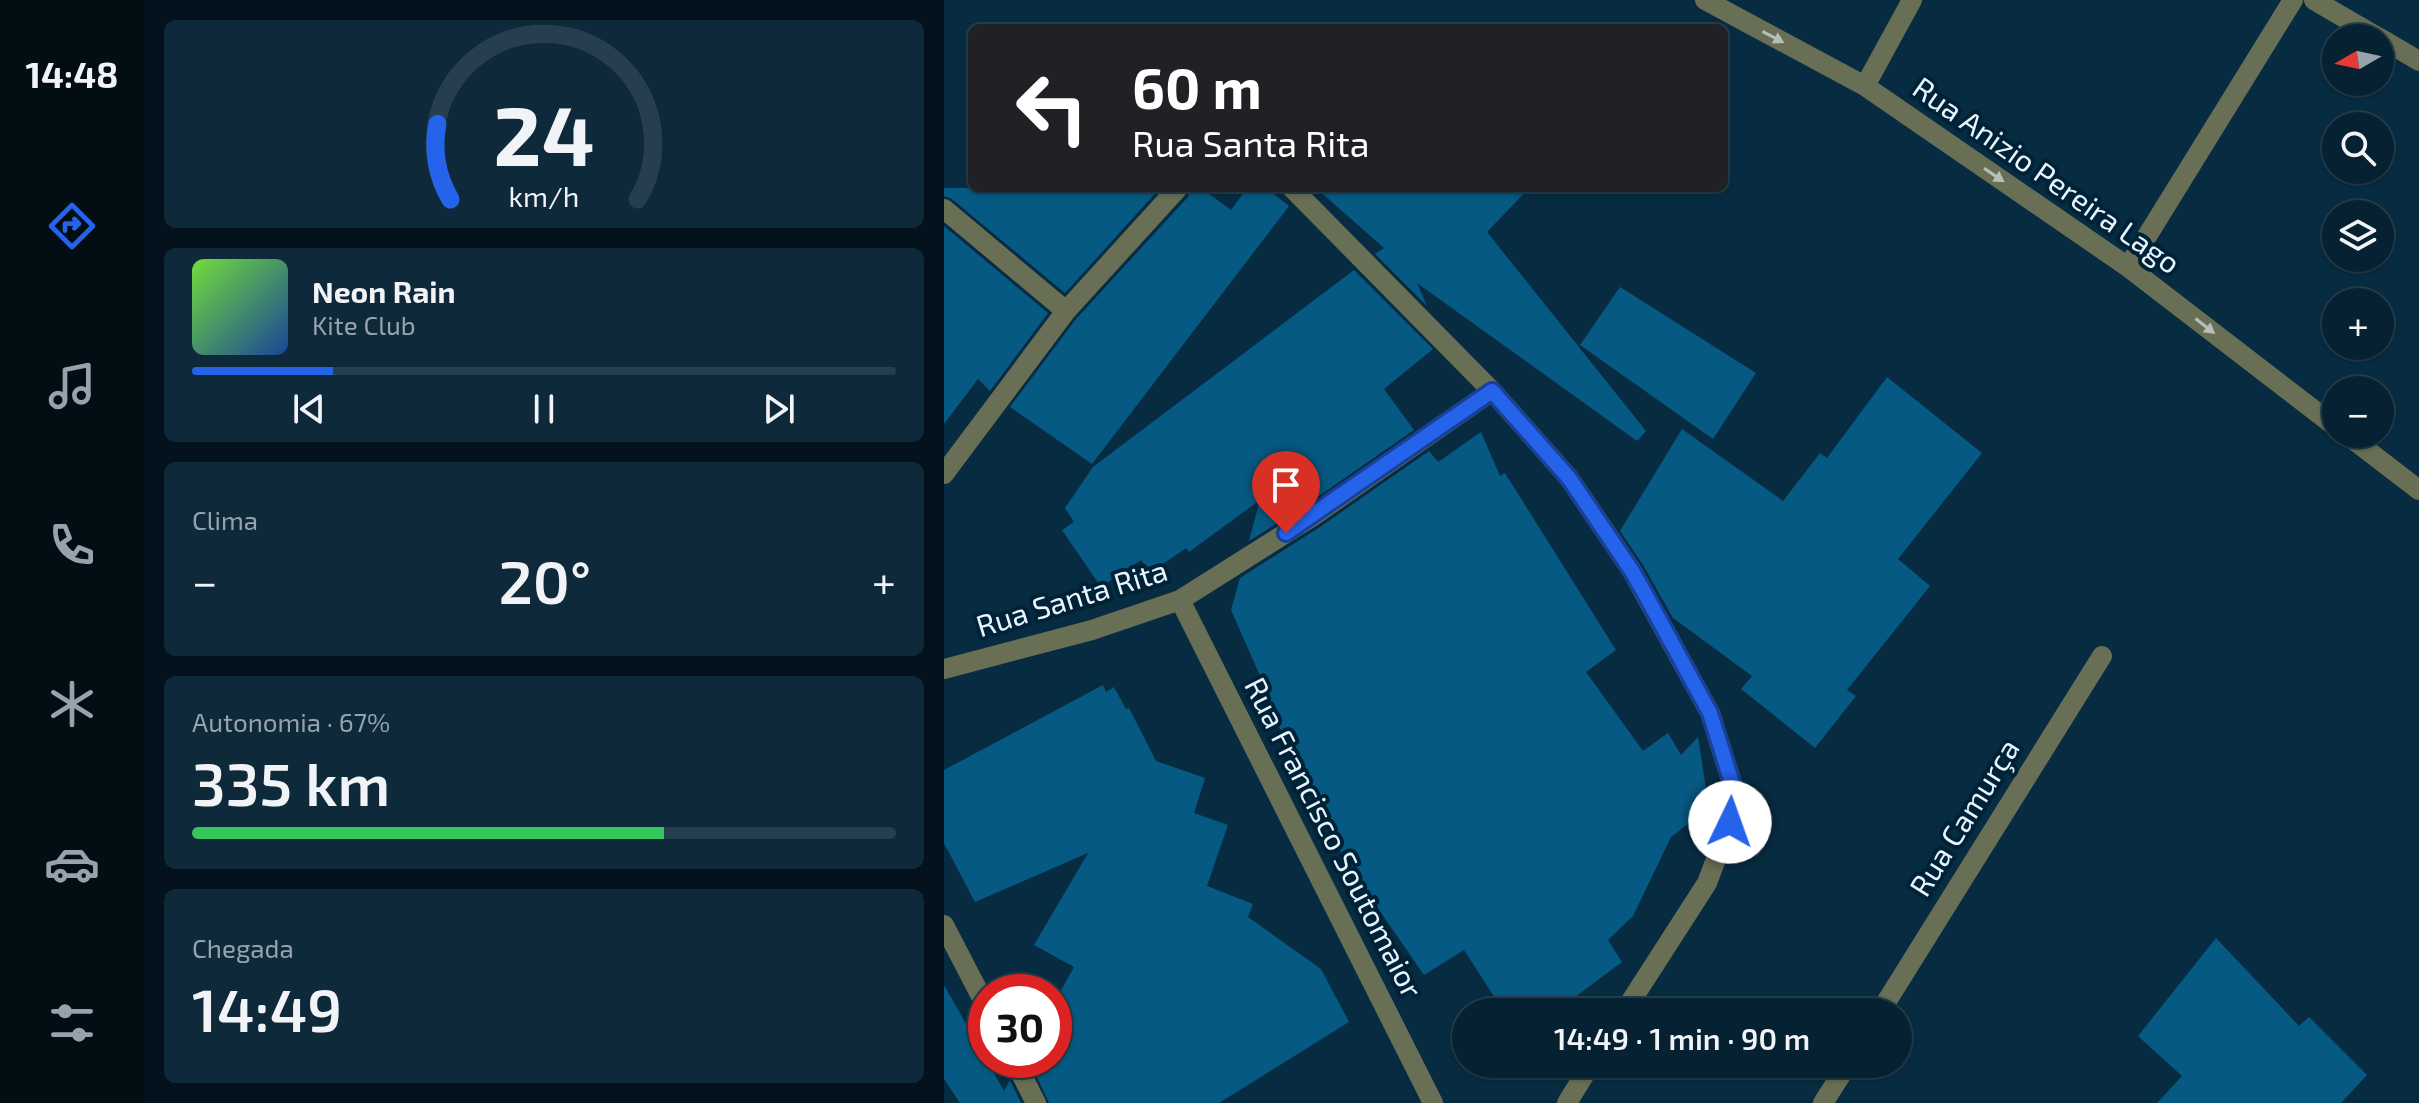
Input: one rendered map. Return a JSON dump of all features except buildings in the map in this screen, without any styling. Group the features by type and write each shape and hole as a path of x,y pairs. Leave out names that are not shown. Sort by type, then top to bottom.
{"street":[{"name":"Rua Anizio Pereira Lago","path":"1705,0 1865,86 2128,267 2322,416"},
{"path":"1865,86 1912,0"},
{"path":"2128,267 2293,0"},
{"path":"2314,0 2356,24"},
{"path":"2394,46 2419,61"},
{"path":"944,474 1066,311 1174,192"},
{"path":"1296,192 1492,391 1569,478 1632,571 1710,713 1732,783 1730,822 1707,883 1633,998"},
{"path":"944,209 1066,311"},
{"name":"Rua Santa Rita","path":"944,669 1092,630 1180,600 1313,516 1492,391"},
{"path":"2364,448 2419,490"},
{"name":"Rua Francisco Soutomaior","path":"1180,600 1433,1103"},
{"name":"Rua Camurça","path":"1889,998 2102,656"},
{"path":"944,925 969,974"},
{"path":"1023,1078 1036,1103"},
{"path":"1567,1103 1582,1078"},
{"path":"1823,1103 1839,1078"}],"route":[{"path":"1286,533 1492,391 1569,478 1645,594 1710,713 1732,783 1730,822"}]}
